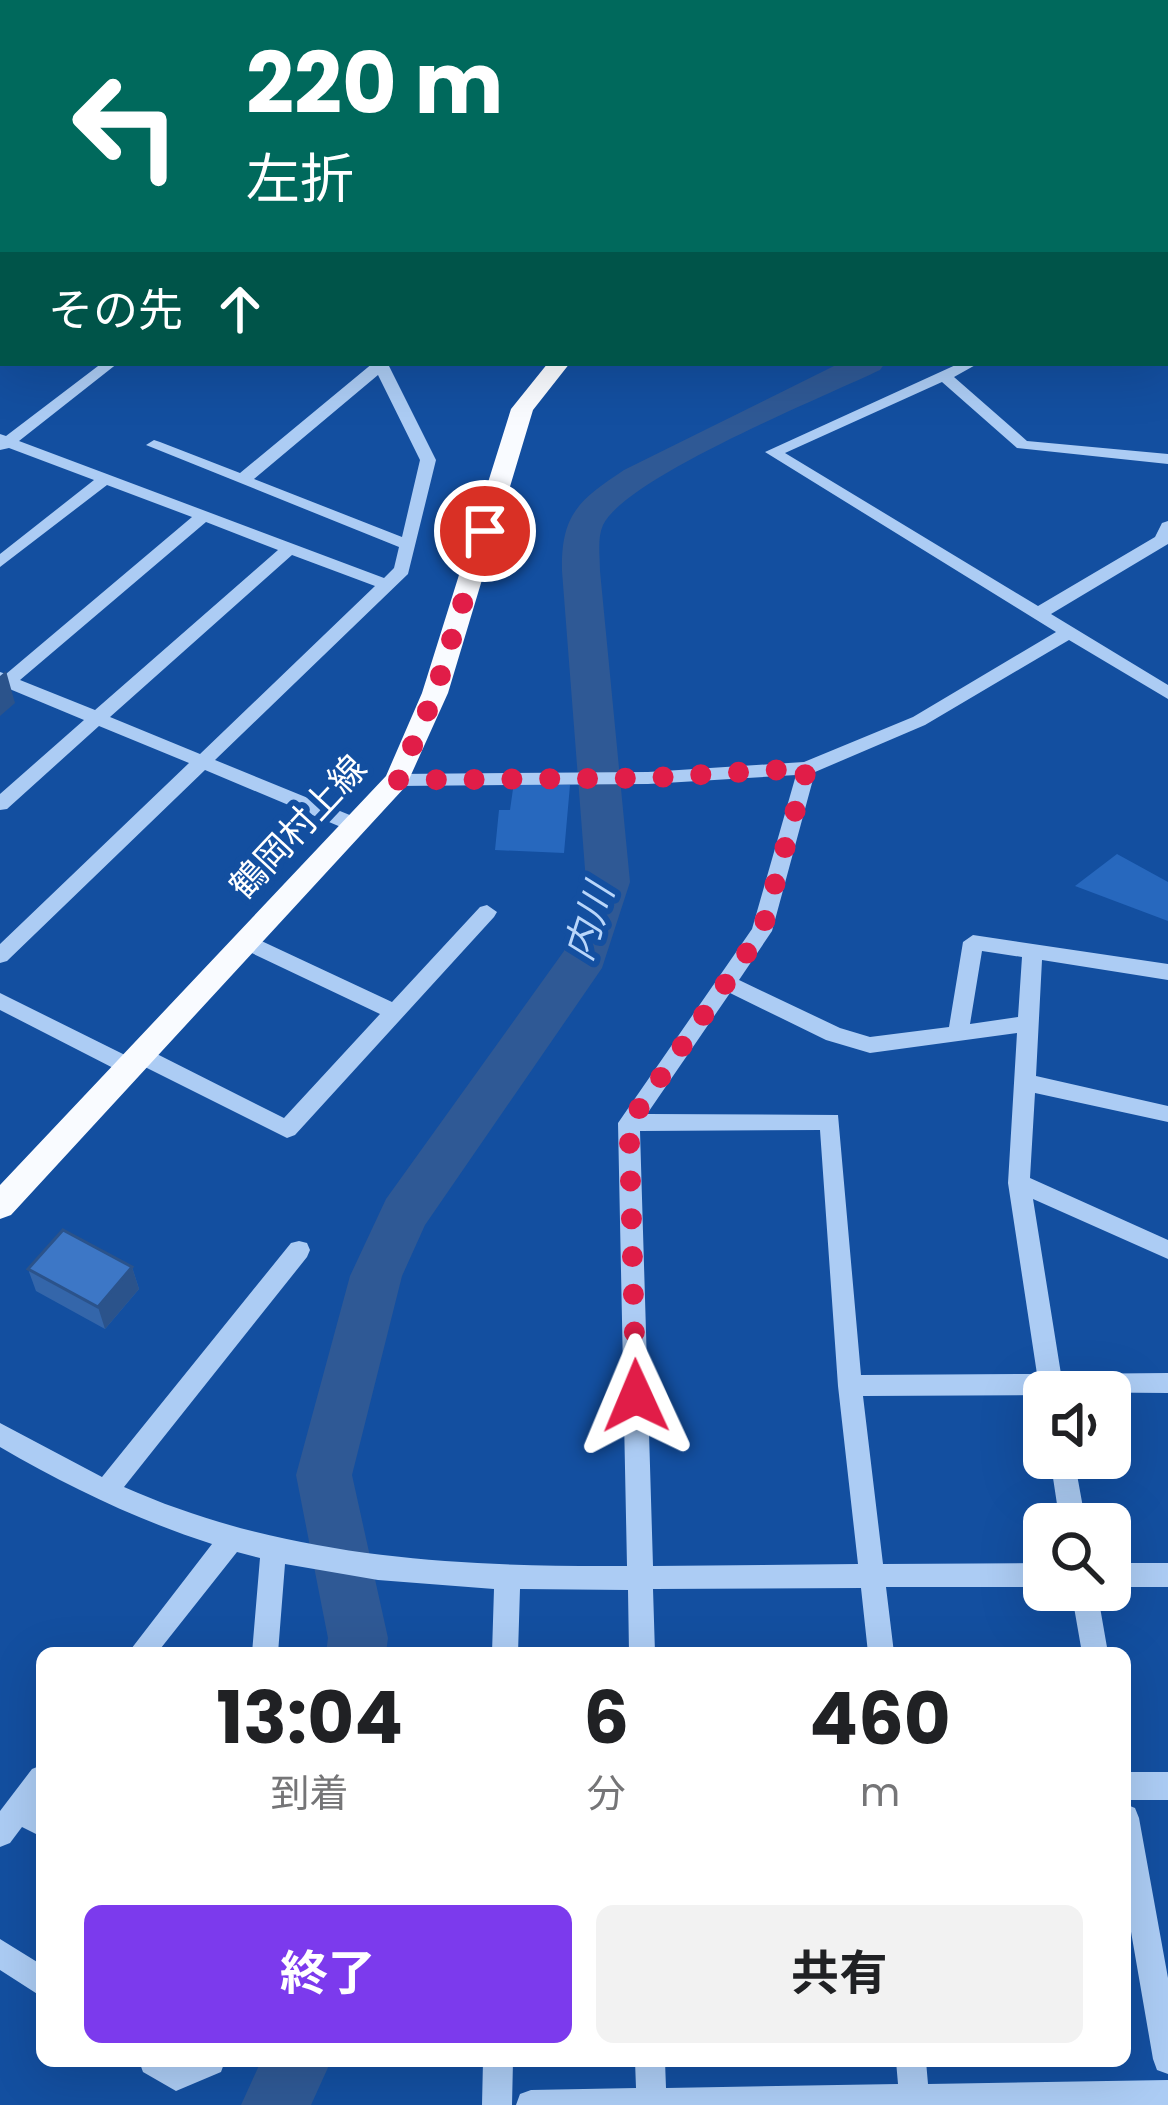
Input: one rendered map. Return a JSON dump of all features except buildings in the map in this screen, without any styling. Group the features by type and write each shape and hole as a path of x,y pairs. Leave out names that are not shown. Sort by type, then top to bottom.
{"main road":[{"name":"鶴岡村上線","path":"0,1207 398,780 435,693 522,409 558,366"}],"street":[{"path":"242,480 380,366"},
{"path":"0,956 402,570 428,460 383,366"},
{"path":"967,366 773,452 1168,693"},
{"path":"2,443 106,367"},
{"path":"947,378 1023,445 1168,459"},
{"path":"2,443 387,585"},
{"path":"154,446 408,545"},
{"path":"0,562 105,479"},
{"path":"203,516 4,679 355,825"},
{"path":"1040,612 1162,540 1168,526"},
{"path":"0,804 290,548"},
{"path":"398,780 648,778 807,768 919,721 1071,631"},
{"path":"642,1647 629,1123 762,931 807,768"},
{"path":"0,1001 287,1129 487,912"},
{"path":"246,942 394,1012"},
{"path":"958,1033 973,942 1168,972"},
{"path":"1032,952 1019,1183 1048,1371"},
{"path":"727,983 833,1034 870,1045 1027,1024"},
{"path":"1024,1082 1168,1114"},
{"path":"629,1123 830,1120 850,1386 876,1575 881,1647"},
{"path":"1019,1183 1168,1250"},
{"path":"106,1491 298,1250"},
{"path":"1131,1385 1168,1383"},
{"path":"850,1386 1023,1388"},
{"path":"0,1434 106,1491 232,1538 385,1570 507,1577 1023,1575"},
{"path":"146,1647 232,1538"},
{"path":"266,1647 276,1550"},
{"path":"1131,1575 1168,1575"},
{"path":"506,1647 507,1577"},
{"path":"1088,1611 1094,1647"},
{"path":"1131,1786 1168,1786"},
{"path":"0,1833 30,1816"},
{"path":"1131,1852 1168,2059"},
{"path":"0,1953 36,1978"},
{"path":"163,2067 176,2076 196,2067"},
{"path":"497,2105 498,2067"},
{"path":"650,2067 651,2103"},
{"path":"911,2067 914,2098"},
{"path":"531,2105 914,2098 1058,2101 1168,2095"}],"shaded area":[{"path":"514,782 570,785 564,853 495,850 499,810 510,810"},
{"path":"1117,854 1168,882 1168,921 1075,886"}],"waterway":[{"name":"内川","path":"357,1647 324,1475 376,1276 404,1214 586,956 608,882 581,571 585,522 607,498 637,477 862,366"},
{"name":"内川","path":"275,2105 294,2067"}],"route":[{"path":"485,531 435,693 398,780 648,778 807,768 762,931 629,1123 636,1396"}]}
